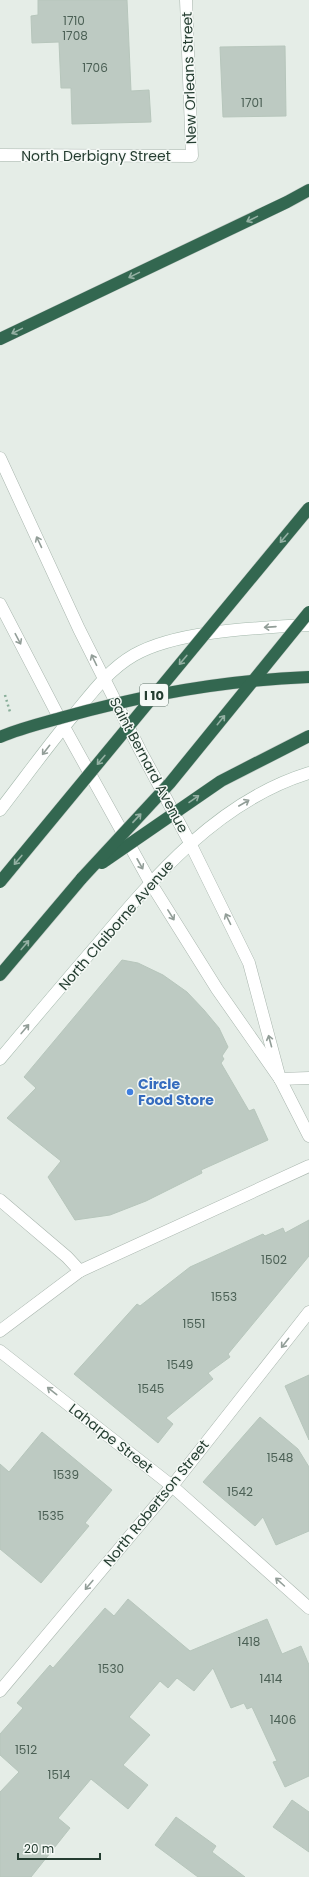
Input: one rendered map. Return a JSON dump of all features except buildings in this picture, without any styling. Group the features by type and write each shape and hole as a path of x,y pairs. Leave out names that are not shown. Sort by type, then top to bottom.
{"highway":[{"path":"0,339 287,202 309,190"},
{"name":"I 10","path":"0,882 309,508"},
{"path":"0,975 82,878 170,783 309,612"},
{"path":"0,737 94,709 166,693 224,684 309,677"},
{"path":"82,878 220,781 309,736"}],"street":[{"name":"New Orleans Street","path":"186,0 192,156"},
{"name":"North Derbigny Street","path":"0,155 192,156"},
{"name":"Saint Bernard Avenue","path":"0,458 79,629 140,750 190,843 250,963 280,1079"},
{"name":"Saint Bernard Avenue","path":"0,604 64,727 150,882 217,989 280,1079 309,1136"},
{"path":"0,810 104,678 134,655 153,646 186,638 266,627 309,625"},
{"name":"North Claiborne Avenue","path":"0,1059 150,882 190,843 241,804 292,778 309,773"},
{"path":"280,1079 309,1078"},
{"path":"0,1331 80,1271 309,1166"},
{"path":"0,1200 67,1257 80,1271"},
{"name":"North Robertson Street","path":"0,1691 172,1486 309,1312"},
{"name":"Laharpe Street","path":"0,1351 172,1486 309,1608"}],"place":[{"name":"Circle Food Store","path":"130,1092"}]}
